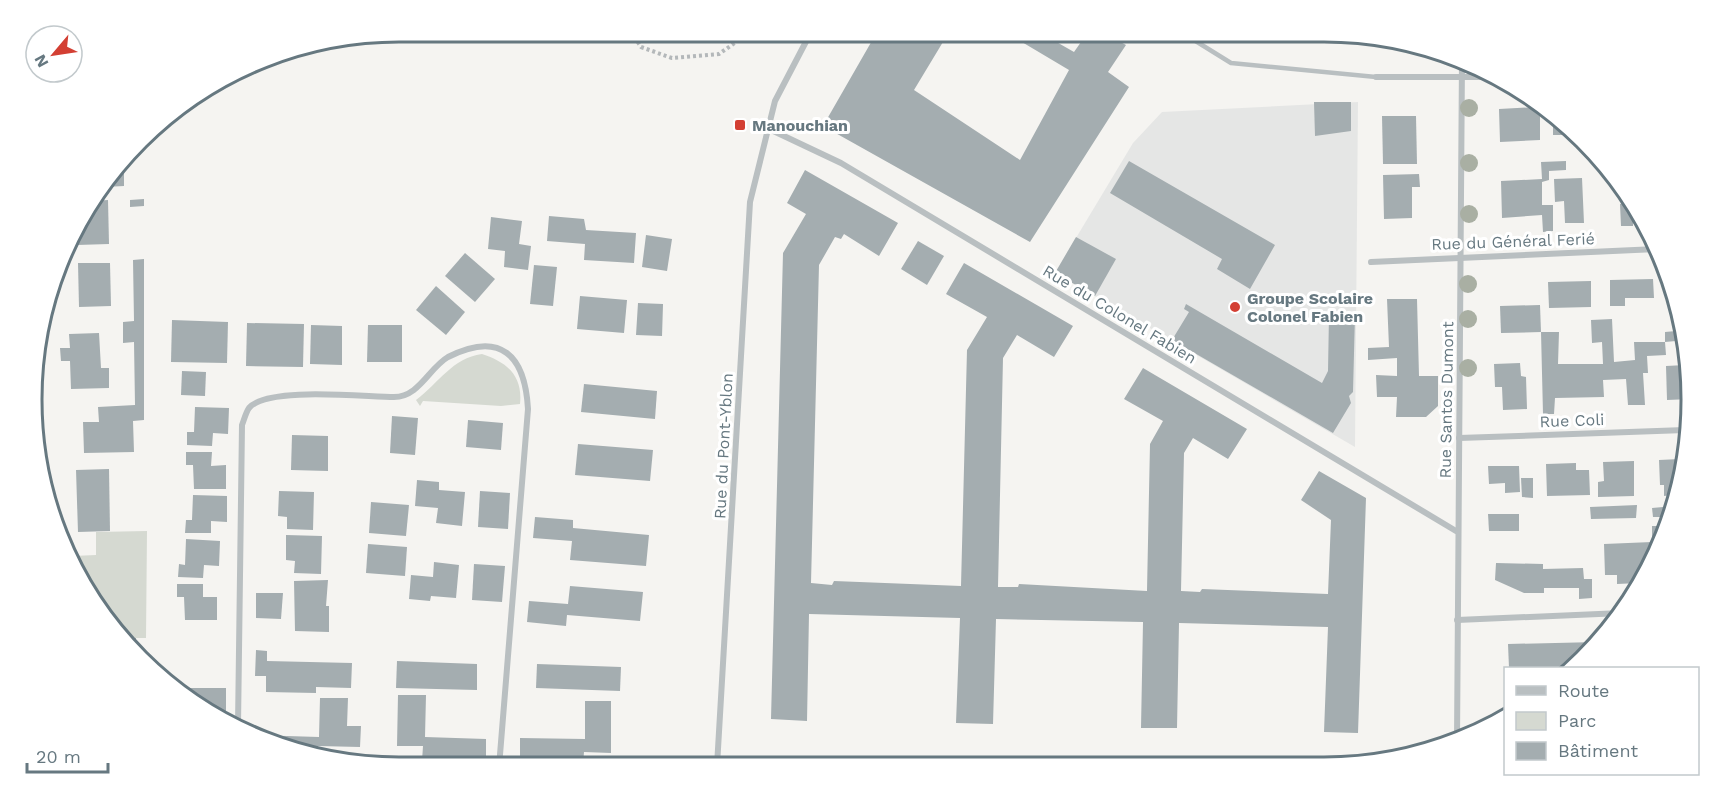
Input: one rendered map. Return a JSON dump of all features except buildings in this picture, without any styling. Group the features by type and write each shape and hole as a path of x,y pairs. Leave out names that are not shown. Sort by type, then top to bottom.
{"street":[{"name":"Rue du Pont-Yblon","path":"718,757 750,202 775,101 806,42"},
{"name":"Rue Santos Dumont","path":"1457,731 1456,531 1462,256 1461,70"},
{"path":"1376,77 1479,78"},
{"name":"Rue du Colonel Fabien","path":"767,128 841,163 1456,531"},
{"name":"Rue du Général Ferié","path":"1371,262 1462,256 1648,249"},
{"path":"238,718 242,425 249,408 262,400 298,394 398,397 423,384 446,358 474,348 498,348 513,357 523,371 528,409 500,757"},
{"name":"Rue Coli","path":"1459,438 1679,430"},
{"path":"1457,621 1610,614"}],"lane":[{"path":"1197,42 1231,63 1376,77"}],"path":[{"path":"638,42 641,47 672,58 719,54 736,42"}],"shaded area":[{"name":"Groupe Scolaire Colonel Fabien","path":"1358,102 1355,447 1055,273 1133,143 1162,112"}],"green space":[{"path":"482,354 499,361 516,378 520,404 501,406 423,401 420,406 416,400 446,372 462,360"},
{"path":"147,531 146,638 134,638 131,635 102,598 79,558 78,556 96,555 96,532"}],"place":[{"name":"Manouchian","path":"740,125"},
{"name":"Groupe Scolaire Colonel Fabien","path":"1235,307"}]}
